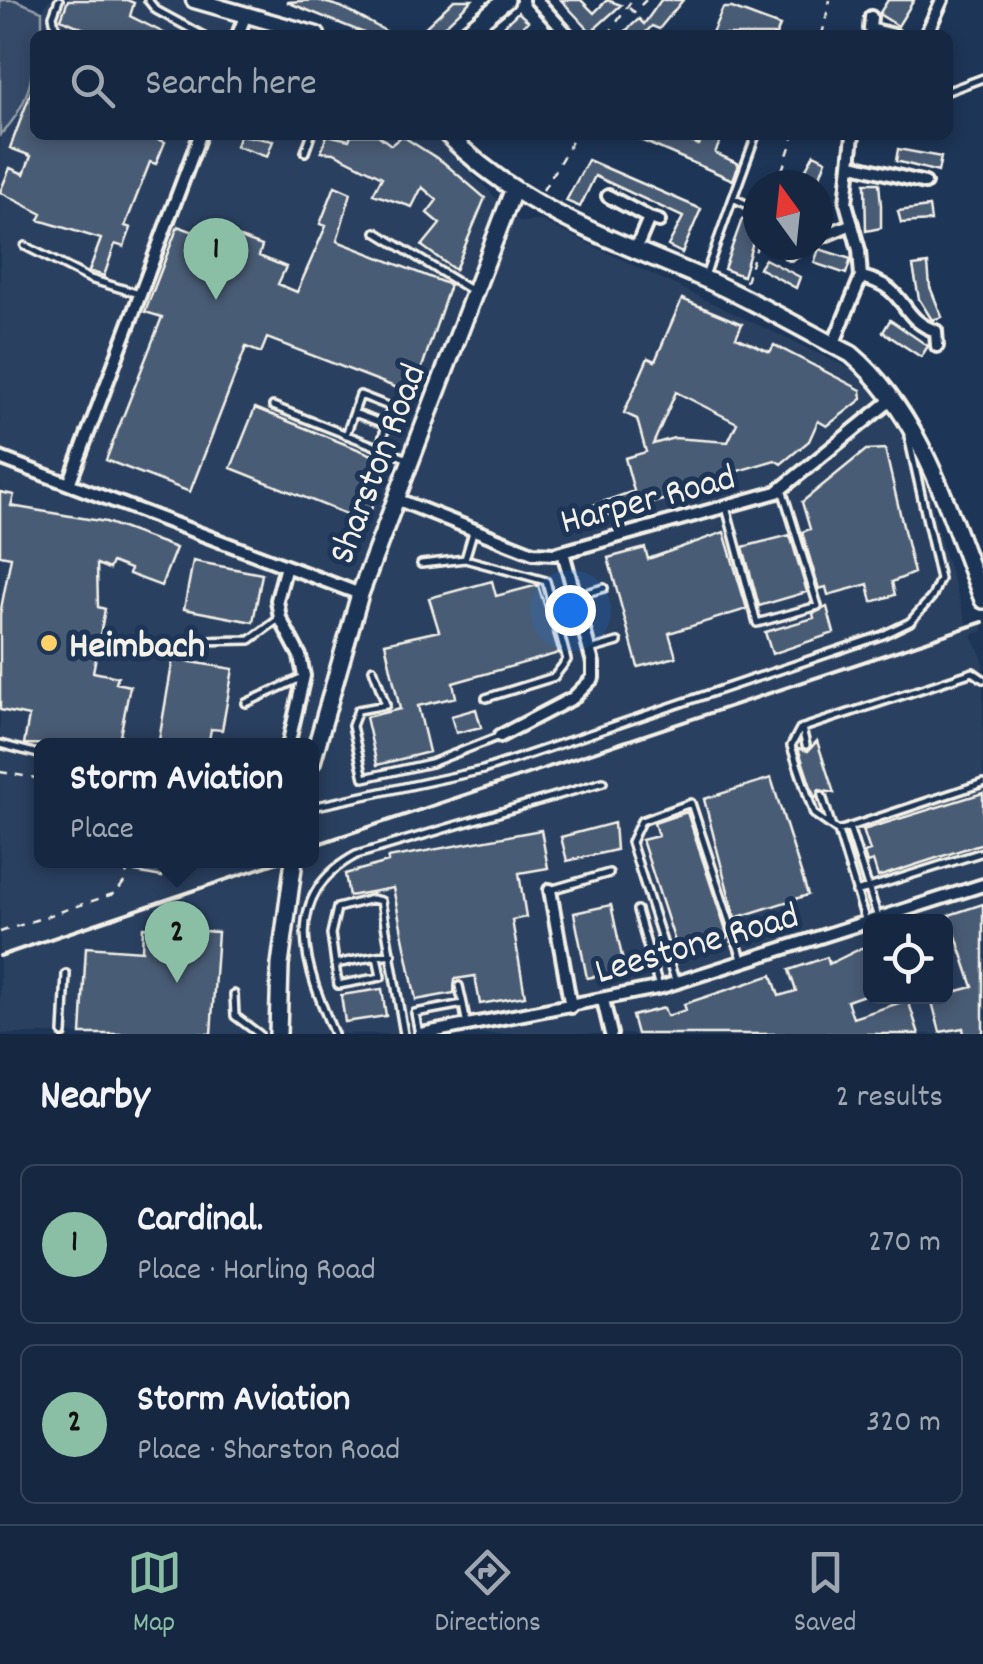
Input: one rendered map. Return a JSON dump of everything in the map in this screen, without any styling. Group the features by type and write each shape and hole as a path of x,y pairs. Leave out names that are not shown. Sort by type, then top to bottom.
{"main road":[{"path":"469,30 506,0"},
{"path":"454,140 535,204 704,278 833,345 867,367 925,455 983,600"},
{"name":"Sharston Road","path":"319,738 360,594 514,191"},
{"path":"278,1034 293,868"}],"street":[{"path":"194,0 300,30"},
{"path":"536,0 563,30"},
{"path":"928,30 942,0"},
{"path":"240,30 246,14"},
{"path":"870,30 872,17"},
{"path":"833,345 861,277 846,204 853,140"},
{"path":"68,484 200,144"},
{"path":"853,165 925,183"},
{"path":"608,196 654,220 635,251"},
{"path":"833,232 852,224"},
{"path":"861,277 884,282 912,317 936,331 937,346"},
{"name":"Harper Road","path":"396,499 533,553 563,552 782,489 890,400"},
{"path":"0,458 360,594"},
{"path":"500,736 573,698 589,684 594,670 563,552"},
{"path":"286,566 277,600 280,618 300,656 304,676 290,738"},
{"name":"Leestone Road","path":"891,914 983,885"},
{"path":"550,890 571,1007"},
{"name":"Leestone Road","path":"420,1034 659,988 863,923"},
{"path":"603,1000 611,1034"}],"lane":[{"path":"56,30 53,16 60,0"},
{"path":"148,0 156,10 193,30"},
{"path":"953,89 983,78"},
{"path":"306,152 310,140"},
{"path":"704,278 754,140"},
{"path":"732,198 743,203"},
{"path":"376,232 474,293"},
{"path":"25,246 90,279 139,294"},
{"path":"346,435 360,396 391,407 380,448"},
{"path":"273,406 411,460"},
{"path":"354,413 386,425"},
{"path":"319,805 483,770 803,664 910,622 932,598 940,579 906,424"},
{"path":"726,506 757,623 818,606 782,489"},
{"path":"465,559 474,529"},
{"path":"420,564 465,559 546,580 566,660 554,677 486,698"},
{"path":"575,596 604,588"},
{"path":"194,641 250,640 280,618"},
{"path":"590,650 618,642"},
{"path":"373,669 386,705 358,710 352,726 364,778 431,763 500,736"},
{"path":"983,678 973,672 801,727 792,746 814,814 835,829 983,783"},
{"path":"246,703 304,676"},
{"path":"801,727 806,745"},
{"path":"0,744 34,753"},
{"path":"334,1034 317,997 304,944 312,901 329,872 356,854 603,782"},
{"path":"822,796 863,914"},
{"path":"676,983 631,842 642,821 676,808 691,804 744,962"},
{"path":"849,827 877,914"},
{"path":"856,892 983,852"},
{"path":"550,890 609,873"},
{"path":"377,956 380,977 338,985 331,917 346,903 381,902 404,1034"},
{"path":"637,910 659,988"},
{"path":"334,964 392,954"},
{"path":"63,1034 66,974"},
{"path":"459,986 467,1026"},
{"path":"234,994 235,1016 259,1034"},
{"path":"420,1034 415,1013 463,1004"}],"path":[{"path":"612,30 632,0"},
{"path":"628,7 634,12 646,0"},
{"path":"823,30 830,0"},
{"path":"535,204 573,140"},
{"path":"782,170 792,140"},
{"path":"740,297 752,260"},
{"path":"0,772 34,778"},
{"path":"0,932 116,893 125,881 127,868"}],"shaded area":[{"path":"0,0 15,0 42,11 42,30 30,30 30,82 18,113 0,135"},
{"path":"49,0 194,0 281,30 42,30 42,11"},
{"path":"30,84 30,140 438,140 520,222 541,221 865,376 926,476 939,536 967,624 983,620 983,631 972,635 983,660 983,1034 0,1034 0,135 11,124"}],"building":[{"path":"68,0 127,0 134,3 130,16 158,30 86,30 61,19"},
{"path":"317,0 341,7 384,30 357,30 287,2"},
{"path":"454,0 472,0 440,30 422,30"},
{"path":"561,0 581,0 594,13 607,0 621,5 589,30"},
{"path":"661,0 683,0 659,29 652,26 648,30 627,30 639,19 644,24"},
{"path":"888,0 914,0 898,26 879,14"},
{"path":"723,8 780,26 778,30 713,30"},
{"path":"518,12 528,21 519,30 500,30"},
{"path":"30,95 30,140 165,142 156,164 150,162 125,226 131,228 124,247 115,244 104,276 89,271 101,239 39,220 42,214 0,192 10,168 24,174 31,156 10,148"},
{"path":"238,140 273,141 267,157 236,146"},
{"path":"325,140 384,140 391,145 397,140 408,140 443,162 485,198 455,270 422,246 440,224 427,213 437,200 422,187 412,207 373,194 382,177 334,153 321,152"},
{"path":"641,140 687,140 699,145 701,140 721,140 715,153 739,164 733,180"},
{"path":"898,149 941,157 938,172 896,161"},
{"path":"814,154 826,160 822,170 805,170"},
{"path":"588,160 701,209 682,253 668,246 683,217 595,176 580,207 566,201"},
{"path":"865,183 879,183 881,205 881,228 866,231"},
{"path":"335,186 351,193 337,241 450,285 413,394 267,338 261,353 246,347 190,492 106,460 162,317 145,312 178,226 207,237 211,227 262,246 259,256 286,267 278,284 297,292 326,226 320,224"},
{"path":"929,207 931,221 901,223 898,211"},
{"path":"742,219 743,260 748,260 743,276 724,269"},
{"path":"833,253 851,259 846,274 814,263 833,260"},
{"path":"767,260 800,277 796,288 759,268"},
{"path":"928,264 930,287 942,317 932,320 919,299 913,266"},
{"path":"682,299 742,324 736,337 770,352 774,345 861,390 862,399 827,426 818,421 809,441 781,464 775,460 731,473 733,481 589,520 585,508 634,491 625,458 646,452 637,419 624,413 648,358 655,361","holes":["676,392 737,423 728,442 674,438 653,444"]},
{"path":"890,320 928,346 921,357 883,332"},
{"path":"255,408 390,462 366,522 231,468"},
{"path":"885,449 914,573 892,582 895,595 872,602 868,584 828,595 826,587 819,589 802,532 810,529 802,502 866,450"},
{"name":"Heimbach","path":"0,492 14,495 11,506 106,522 176,548 161,586 129,574 130,569 112,562 109,569 97,564 98,607 105,609 93,672 118,677 116,683 130,686 120,738 34,738 34,744 24,744 29,716 0,710 0,614 11,557 0,555"},
{"path":"724,532 747,609 669,633 676,657 638,667 608,558 645,548 648,559"},
{"path":"790,535 807,592 759,606 743,547"},
{"path":"193,561 262,574 253,622 184,609"},
{"path":"492,581 496,596 538,585 559,653 453,683 456,697 418,706 429,752 377,765 366,717 400,709 385,643 439,631 429,598"},
{"path":"827,607 834,633 772,654 765,632 814,618 813,614"},
{"path":"173,659 233,669 222,730 211,729 209,738 159,738"},
{"path":"476,709 481,727 456,733 451,716"},
{"path":"817,741 834,793 819,790 815,799 798,748 808,751"},
{"path":"771,778 808,895 735,918 704,799"},
{"path":"983,793 983,843 878,877 873,861 867,863 864,853 870,851 863,830"},
{"path":"687,812 728,937 679,954 642,840 658,836 654,823"},
{"path":"614,823 616,850 567,861 561,837"},
{"path":"541,830 548,868 519,873 526,917 512,920 525,996 480,1004 475,976 455,979 454,993 416,1000 393,888 349,896 345,874 388,862 388,858"},
{"path":"136,868 174,868 173,872 163,871 162,877 135,872"},
{"path":"983,904 983,1034 964,1034 963,1028 940,1032 933,1004 953,1004 953,992 973,987 952,914"},
{"path":"611,905 625,971 587,978 574,913"},
{"path":"143,927 218,932 211,1034 81,1034 86,947 142,951"},
{"path":"863,947 863,995 847,1001 853,1018 896,1004 909,1004 919,1034 637,1034 632,1016 664,1008 667,1016 686,1010 684,1004 772,975 779,996 796,991 789,970 827,957 829,964"},
{"path":"382,989 386,1016 345,1022 341,995"}],"railway":[{"path":"319,844 983,622"},
{"path":"0,956 260,868"}],"place":[{"name":"Cardinal.","path":"216,300"},
{"name":"Heimbach","path":"49,643"},
{"name":"Storm Aviation","path":"177,983"}]}
